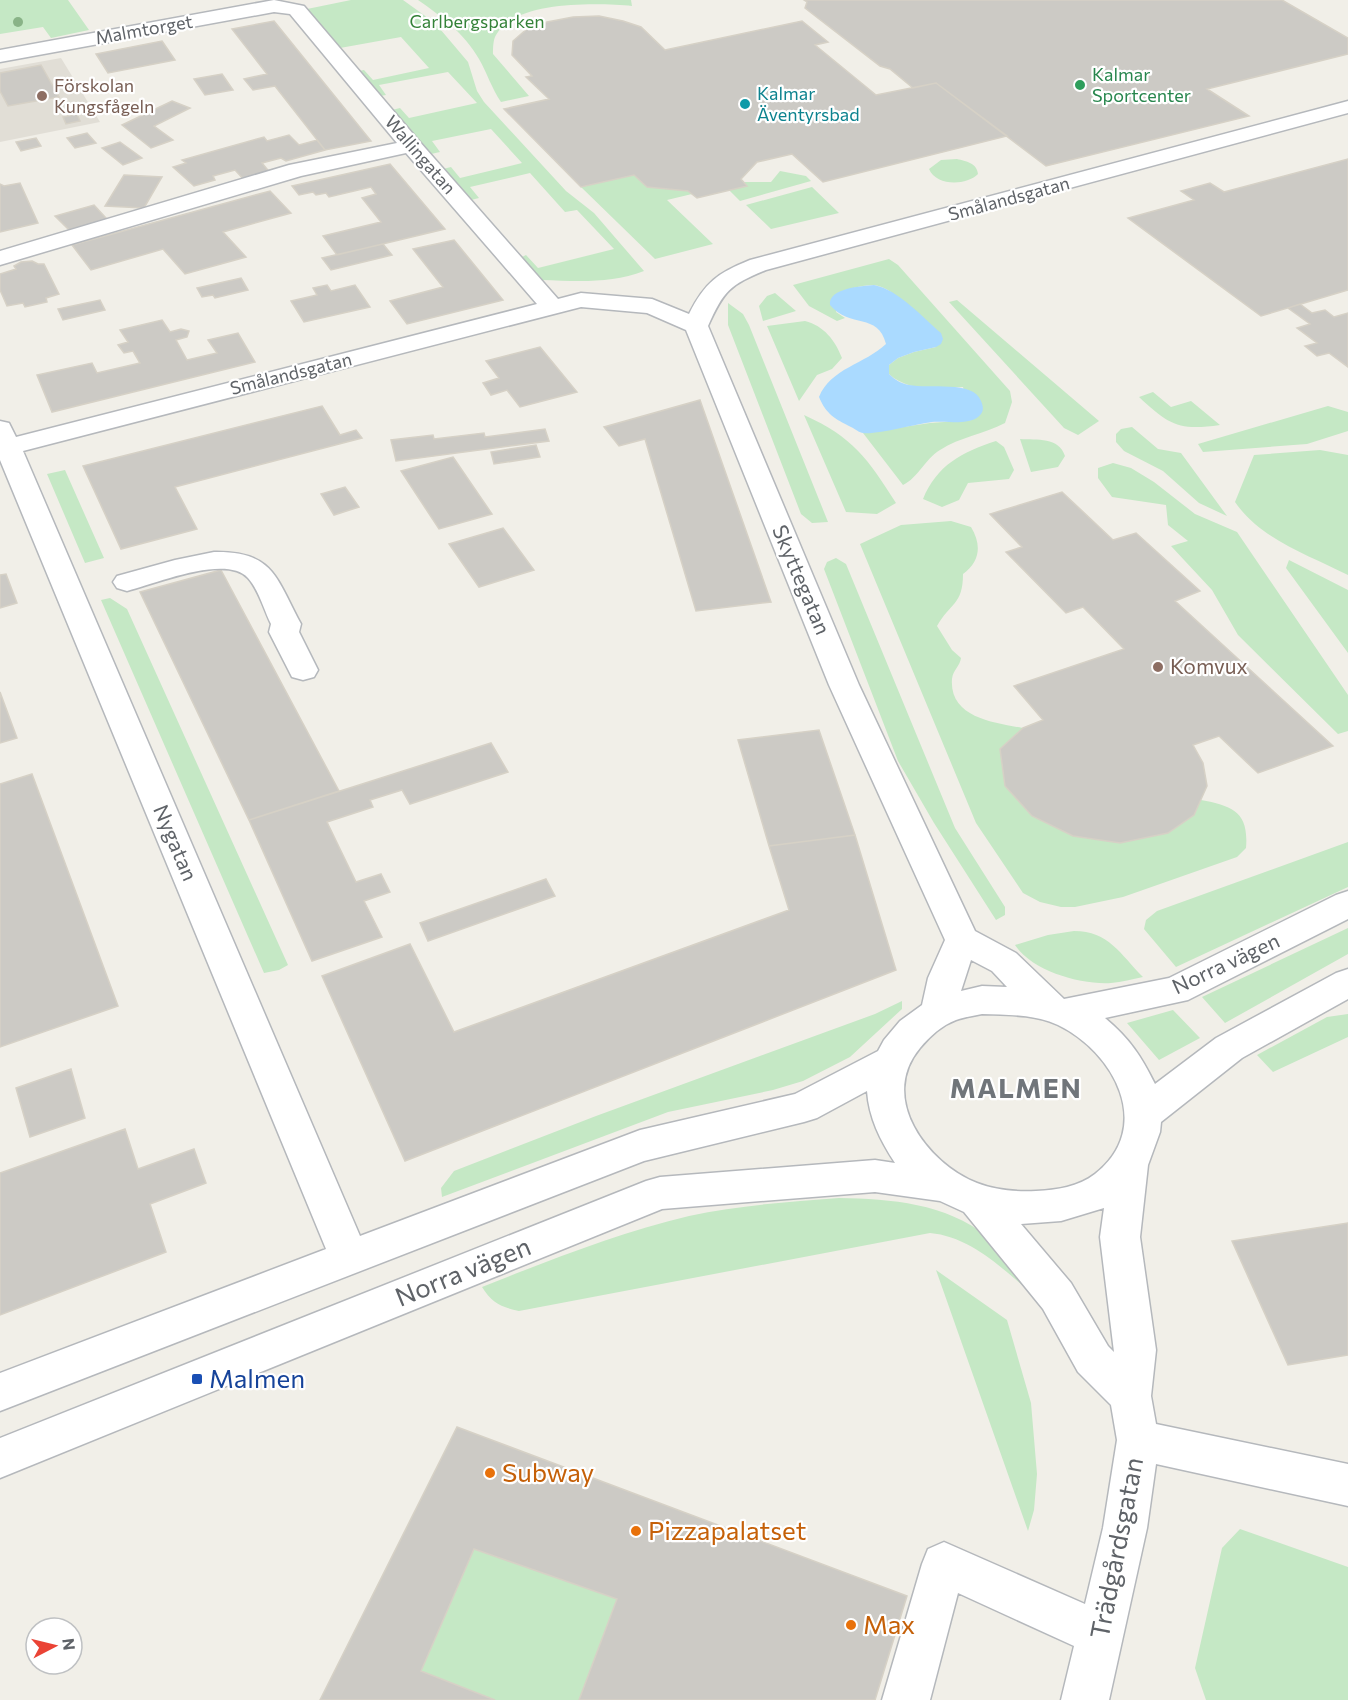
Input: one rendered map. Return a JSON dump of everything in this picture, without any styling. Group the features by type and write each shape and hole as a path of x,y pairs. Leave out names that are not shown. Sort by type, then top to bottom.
{"street":[{"name":"Malmtorget","path":"0,56 274,6 287,7"},
{"name":"Wallingatan","path":"287,7 297,10 411,146 552,306"},
{"name":"Smålandsgatan","path":"2,442 581,300 652,306 696,326 711,292 730,276 758,265 1348,107"},
{"path":"0,258 297,170 411,146"},
{"name":"Skyttegatan","path":"696,326 844,685 962,940"},
{"name":"Nygatan","path":"2,442 349,1257"},
{"path":"127,582 216,560 234,559 249,564 258,571 286,624 284,632 303,670"},
{"name":"Norra vägen","path":"1055,1010 1176,990 1348,904"},
{"path":"938,1012 946,978 962,940 1004,962 1055,1010"},
{"path":"1145,1113 1229,1048 1348,983"},
{"name":"Norra vägen","path":"0,1458 660,1193 874,1176 962,1193 1014,1209 1048,1208 1082,1200 1109,1185 1129,1165 1142,1140 1145,1113 1139,1086 1125,1060 1103,1037 1077,1019 1055,1010 1015,1000 982,1000 938,1012 926,1020 905,1038 891,1060 885,1086 888,1114 899,1141 919,1165 962,1193"},
{"name":"Norra vägen","path":"0,1392 640,1146 804,1107 891,1060"},
{"name":"Trädgårdsgatan","path":"1085,1700 1125,1528 1138,1440 1130,1396 1135,1350 1120,1237 1129,1165"},
{"path":"962,1193 1057,1296 1093,1359 1130,1396"},
{"path":"1138,1440 1348,1485"},
{"path":"906,1700 944,1564 1100,1635"}],"shaded area":[{"name":"Förskolan Kungsfågeln","path":"61,58 100,122 0,142 0,69"}],"green space":[{"path":"0,0 68,0 89,30 51,38 43,27 0,34"},
{"path":"351,0 403,0 435,23 468,62 477,91 484,102 566,191 594,213 644,271 606,280 542,280 518,259 526,255 538,268 614,249 577,210 565,212 530,173 470,187 479,198 471,200 443,169 451,167 460,178 522,163 491,129 432,141 440,152 431,154 392,110 400,108 409,118 477,103 448,72 379,85 386,95 380,96 359,71 364,70 373,80 429,68 401,37 340,48 307,9"},
{"name":"Carlbergsparken","path":"418,0 631,0 632,6 599,4 558,6 520,15 506,24 495,37 493,54 529,96 501,102 467,41 444,19"},
{"path":"957,159 976,167 978,174 966,181 952,182 938,179 929,169 941,160"},
{"path":"780,171 806,176 811,181 740,201 729,190 747,186 744,182 771,182"},
{"path":"634,175 647,187 688,191 692,194 667,200 713,244 655,259 581,187"},
{"path":"812,187 839,213 771,229 746,205"},
{"path":"889,259 898,265 1010,391 1012,402 1005,423 940,450 903,485 863,433 930,423 972,420 963,387 924,388 905,384 889,374 889,365 898,358 936,347 900,300 882,287 873,285 845,290 836,312 845,318 837,321 809,306 793,285"},
{"path":"775,293 796,311 763,321 759,306 767,296"},
{"path":"957,300 1099,421 1078,435 1064,428 949,302"},
{"path":"728,303 743,314 749,325 828,522 812,523 801,514 728,325"},
{"path":"805,321 818,326 828,335 842,358 832,369 817,375 799,401 767,326"},
{"path":"1153,392 1171,407 1191,401 1220,425 1194,427 1175,424 1139,397"},
{"path":"1328,406 1348,412 1348,431 1307,444 1203,452 1198,444"},
{"path":"804,415 835,432 858,451 896,503 877,514 846,512"},
{"path":"1132,427 1158,449 1181,453 1227,516 1199,503 1163,471 1124,451 1116,442 1116,434 1121,429"},
{"path":"1020,439 1053,443 1058,445 1065,456 1058,467 1031,472"},
{"path":"996,441 1004,447 1014,470 1009,479 968,483 959,500 942,507 923,499 936,477 952,461"},
{"path":"1320,450 1348,455 1348,575 1271,536 1245,515 1235,502 1254,455"},
{"path":"1113,463 1131,468 1154,482 1195,514 1237,532 1348,695 1348,731 1338,734 1238,635 1212,590 1171,546 1188,541 1168,525 1166,505 1112,497 1098,478 1098,468"},
{"path":"65,470 104,558 85,563 47,474"},
{"path":"951,521 971,527 977,540 978,553 973,564 963,574 958,598 937,626 952,650 961,658 952,679 953,692 958,702 966,710 987,721 1023,728 1000,749 1005,786 1032,816 1194,815 1201,800 1222,805 1237,813 1245,826 1246,848 1237,857 1123,897 1075,907 1061,907 1040,902 1023,893 976,823 860,544 901,525"},
{"path":"836,558 846,564 955,828 1005,907 1005,915 996,920 934,823 898,761 824,569 827,562"},
{"path":"1289,560 1348,590 1348,653 1286,568"},
{"path":"110,598 127,609 288,965 279,970 264,973 101,600"},
{"path":"1348,842 1348,887 1176,967 1144,929 1146,920 1157,911"},
{"path":"1348,928 1348,954 1225,1023 1202,997"},
{"path":"1074,931 1086,932 1105,939 1143,977 1111,983 1072,979 1058,975 1033,962 1015,945 1048,935"},
{"path":"902,1001 902,1009 850,1057 803,1081 773,1090 668,1112 442,1197 441,1188 454,1171 596,1116 875,1014"},
{"path":"1173,1010 1200,1038 1159,1060 1127,1023"},
{"path":"1348,1014 1348,1037 1273,1072 1257,1055 1327,1017"},
{"path":"839,1198 917,1205 954,1217 988,1237 1032,1285 1023,1286 992,1260 968,1245 956,1239 930,1233 519,1311 498,1304 482,1287 610,1239 689,1216 745,1207"},
{"path":"936,1270 1007,1320 1031,1403 1037,1474 1034,1510 1028,1531"},
{"path":"1240,1529 1348,1567 1348,1700 1206,1700 1195,1668 1222,1548"},
{"path":"474,1549 617,1599 579,1700 495,1700 421,1671"}],"water":[{"path":"874,285 892,292 910,305 941,333 943,339 936,347 898,358 889,365 889,374 909,385 960,388 977,394 983,411 977,418 965,422 932,422 863,433 828,412 819,397 824,387 840,373 886,344 877,328 838,312 830,305 831,299 840,291"}],"building":[{"name":"Kalmar Sportcenter","path":"804,0 1282,0 1348,38 1348,54 1207,89 1249,116 1046,166 936,83 913,88 890,69 880,66 805,8 807,2"},
{"name":"Kalmar Äventyrsbad","path":"599,16 641,27 665,50 802,21 828,42 815,45 876,95 936,83 1007,136 823,182 792,154 757,162 741,179 747,186 697,198 688,191 647,187 634,175 581,187 504,109 549,99 526,77 532,76 512,55 513,41 528,28 547,22 573,17"},
{"path":"274,21 371,141 325,150 275,86 253,90 244,79 267,74 232,29"},
{"path":"162,41 175,60 108,73 96,54"},
{"path":"41,65 59,97 8,106 0,91 0,73"},
{"path":"222,74 233,90 205,95 194,79"},
{"path":"172,101 190,108 154,126 173,140 151,148 122,125"},
{"path":"77,114 80,121 66,124 63,117"},
{"path":"87,133 96,143 75,148 67,138"},
{"path":"289,135 299,145 317,140 325,150 286,161 281,158 262,163 272,175 246,182 235,170 213,176 215,180 194,186 173,167 186,163 182,160 264,137 267,141"},
{"path":"36,138 41,146 21,151 16,142"},
{"path":"120,142 142,158 123,165 102,148"},
{"path":"1348,159 1348,290 1261,316 1128,218 1194,200 1181,191 1210,183 1224,192"},
{"path":"390,164 445,229 337,255 323,236 381,222 362,198 376,194 371,187 329,197 326,193 316,195 313,192 299,195 292,186"},
{"path":"124,175 162,177 144,208 105,206"},
{"path":"20,183 38,223 0,232 0,184 4,186"},
{"path":"270,191 291,213 223,232 246,257 185,274 163,249 91,270 72,245"},
{"path":"94,205 107,219 69,230 55,216"},
{"path":"454,240 503,300 407,324 390,301 443,287 413,249"},
{"path":"383,244 392,255 331,270 322,258"},
{"path":"32,261 44,264 59,294 46,298 47,302 25,307 23,303 7,306 0,290 0,274 16,269 14,266 21,262"},
{"path":"241,278 248,290 215,298 213,295 202,297 197,288"},
{"path":"327,285 331,291 355,285 370,307 304,322 291,301 317,295 313,288"},
{"path":"100,300 105,310 63,320 58,309"},
{"path":"1300,304 1312,313 1325,310 1334,317 1348,313 1348,367 1329,353 1317,356 1305,346 1317,343 1297,328 1310,324 1288,308"},
{"path":"162,320 170,332 181,329 189,331 187,337 176,340 187,360 217,353 208,340 238,333 255,362 52,412 37,375 92,363 97,373 140,363 133,351 124,353 118,345 128,342 120,330"},
{"path":"540,347 577,392 520,407 507,390 491,395 483,383 499,378 486,361"},
{"path":"700,400 771,602 696,611 645,439 619,446 604,427"},
{"path":"322,406 340,435 356,430 362,438 175,487 197,529 121,549 83,466"},
{"path":"545,429 549,441 396,461 391,440 433,435 434,439 484,433 485,437"},
{"path":"536,445 540,457 494,464 491,452"},
{"path":"453,457 492,514 439,529 401,471"},
{"path":"345,487 359,507 334,515 321,494"},
{"name":"Komvux","path":"1062,492 1113,540 1136,533 1200,591 1175,601 1333,746 1258,773 1219,736 1193,745 1203,763 1207,786 1194,815 1168,833 1120,843 1073,836 1032,816 1005,786 1000,749 1023,728 1043,720 1014,686 1124,649 1083,607 1066,613 1006,552 1022,547 990,514"},
{"path":"503,528 534,570 479,587 449,544"},
{"path":"221,570 339,791 249,820 140,592"},
{"path":"6,574 17,603 0,608 0,575"},
{"path":"0,692 17,738 0,743"},
{"path":"819,730 855,835 769,846 738,740"},
{"path":"491,743 508,772 410,804 402,790 370,800 373,807 327,822 356,882 381,874 390,892 364,901 382,937 312,961 249,820"},
{"path":"32,774 118,1006 0,1047 0,784"},
{"path":"855,835 896,970 405,1161 322,976 410,944 454,1032 789,910 769,846"},
{"path":"546,879 555,896 428,941 420,923"},
{"path":"71,1069 85,1118 30,1137 16,1088"},
{"path":"125,1129 138,1169 194,1149 206,1183 150,1204 166,1252 0,1315 0,1173"},
{"path":"1348,1223 1348,1355 1288,1365 1232,1241"},
{"path":"457,1427 907,1596 875,1700 579,1700 617,1599 474,1549 421,1671 495,1700 320,1700"}],"place":[{"name":"Kalmar Sportcenter","path":"1080,85"},
{"name":"Förskolan Kungsfågeln","path":"42,96"},
{"name":"Kalmar Äventyrsbad","path":"745,104"},
{"name":"Komvux","path":"1158,667"},
{"name":"Malmen","path":"197,1379"},
{"name":"Subway","path":"490,1473"},
{"name":"Pizzapalatset","path":"636,1531"},
{"name":"Max","path":"851,1625"}],"district":[{"name":"MALMEN","path":"1016,1089"}]}
